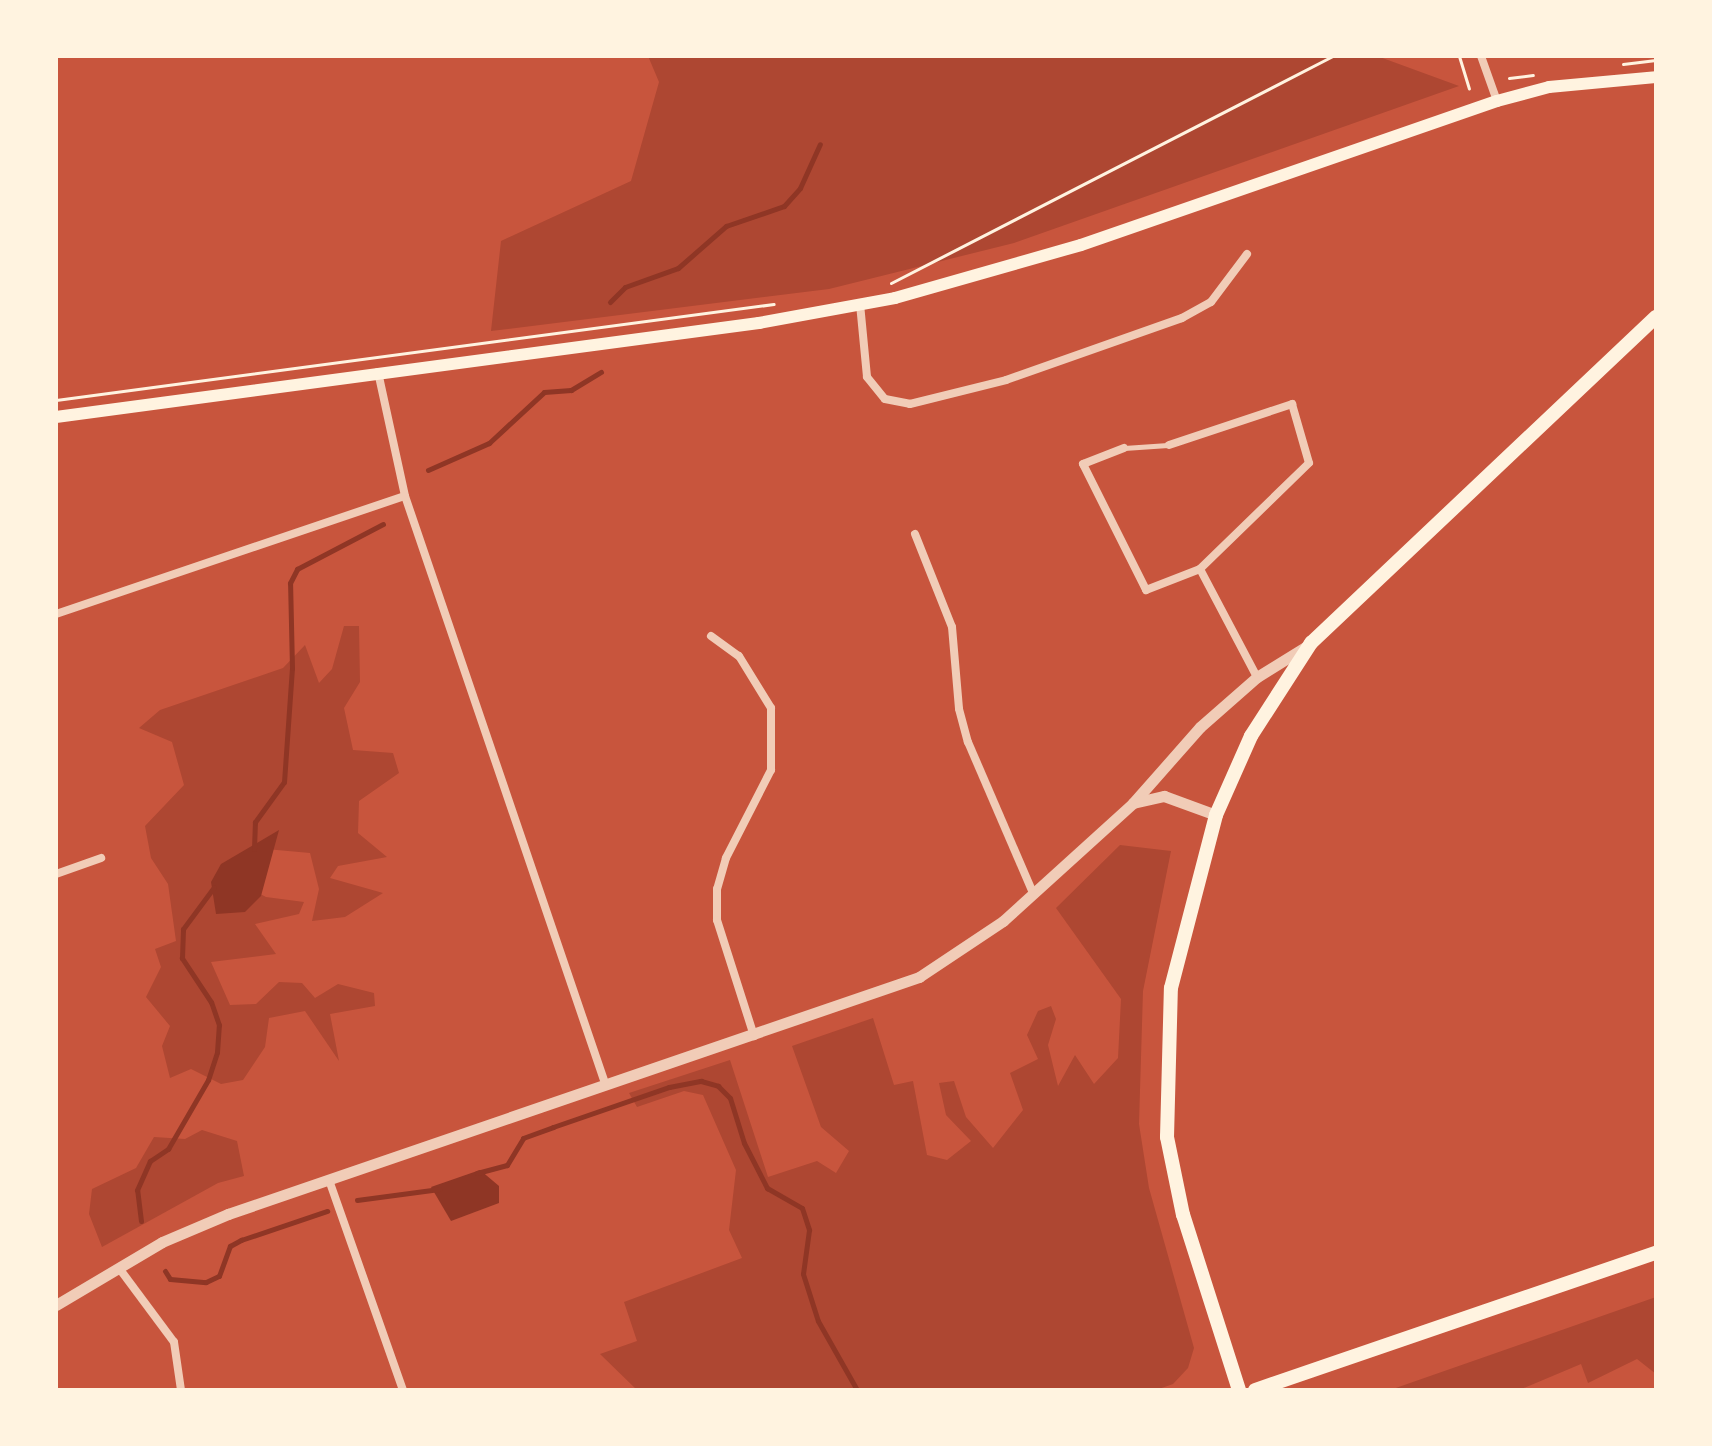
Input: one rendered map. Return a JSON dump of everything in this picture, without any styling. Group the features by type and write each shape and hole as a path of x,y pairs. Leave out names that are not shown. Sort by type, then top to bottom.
{"main road":[{"path":"56,417 759,323 860,304 1081,245 1497,101 1549,87 1656,77"},
{"path":"1239,1390 1183,1215 1167,1137 1171,988 1216,815 1251,736 1311,643 1656,317"},
{"path":"1255,1390 1656,1253"}],"street":[{"path":"1481,56 1497,101"},
{"path":"860,304 867,377 885,399 910,404 1006,380 1182,318 1211,302 1247,254"},
{"path":"378,372 405,496 605,1083"},
{"path":"1124,448 1083,464 1146,590 1200,569 1309,463 1292,404 1169,445"},
{"path":"56,614 405,496"},
{"path":"915,534 952,627 959,709 968,742 1033,893"},
{"path":"1200,569 1257,677"},
{"path":"711,636 739,656 758,680 773,724 771,770 726,858 717,889 717,920 754,1037"},
{"path":"56,1305 195,1227 605,1083 754,1037 919,977 961,953 1033,893 1133,803 1200,727 1257,677 1311,643"},
{"path":"1133,803 1164,796 1216,815"},
{"path":"56,874 101,858"},
{"path":"329,1180 403,1390"},
{"path":"119,1268 174,1342 181,1390"}],"lane":[{"path":"1124,448 1141,444 1169,445"}],"path":[{"path":"888,284 1332,56"},
{"path":"1459,56 1469,89"},
{"path":"56,400 781,303"}],"shaded area":[{"path":"648,56 1377,56 1459,86 1014,243 829,289 491,331 501,241 631,181 659,82"},
{"path":"344,626 359,626 360,682 344,708 353,750 393,753 399,773 359,801 358,833 387,857 338,866 330,878 383,893 345,917 312,921 319,889 310,853 266,849 234,880 266,897 304,902 299,914 255,924 276,954 211,962 230,1005 256,1004 279,982 302,983 315,998 338,984 374,993 375,1006 330,1014 339,1061 305,1011 269,1018 265,1047 243,1080 221,1084 191,1069 170,1078 162,1046 170,1026 146,997 161,967 155,949 176,941 168,884 151,858 145,826 184,785 172,742 139,728 160,710 283,668 305,645 319,683 332,669"},
{"path":"279,830 261,896 245,912 216,914 211,882 221,864"},
{"path":"1120,845 1171,851 1143,991 1139,1124 1149,1188 1194,1348 1188,1368 1173,1384 1156,1390 637,1390 600,1354 637,1341 624,1302 742,1258 729,1230 736,1170 703,1095 684,1091 637,1107 629,1093 730,1060 768,1177 817,1161 836,1173 849,1151 821,1127 792,1046 873,1018 894,1085 913,1081 927,1155 947,1160 971,1141 946,1115 939,1083 954,1081 966,1117 993,1148 1023,1110 1010,1073 1038,1059 1027,1035 1038,1011 1051,1006 1056,1019 1048,1045 1058,1086 1075,1055 1094,1084 1118,1058 1121,999 1056,908"},
{"path":"202,1130 237,1141 244,1176 218,1183 102,1247 89,1214 92,1189 136,1168 154,1137 185,1139"},
{"path":"480,1170 499,1186 499,1203 451,1221 431,1187"},
{"path":"1656,1297 1656,1374 1637,1359 1588,1383 1581,1364 1519,1390 1390,1390"}],"waterway":[{"path":"610,302 625,287 678,268 726,226 784,206 800,188 820,144"},
{"path":"428,470 489,443 544,392 571,390 601,372"},
{"path":"254,849 255,822 284,782 292,668 290,583 297,569 383,524"},
{"path":"141,1221 137,1190 150,1161 168,1149 208,1080 217,1052 219,1025 211,1002 182,958 183,929 214,887"},
{"path":"477,1173 507,1165 523,1138 553,1127 669,1087 701,1081 718,1086 730,1098 744,1143 767,1188 802,1208 809,1230 803,1274 818,1321 857,1390"},
{"path":"357,1200 439,1189"},
{"path":"165,1271 170,1279 206,1282 219,1276 230,1246 327,1211"}]}
